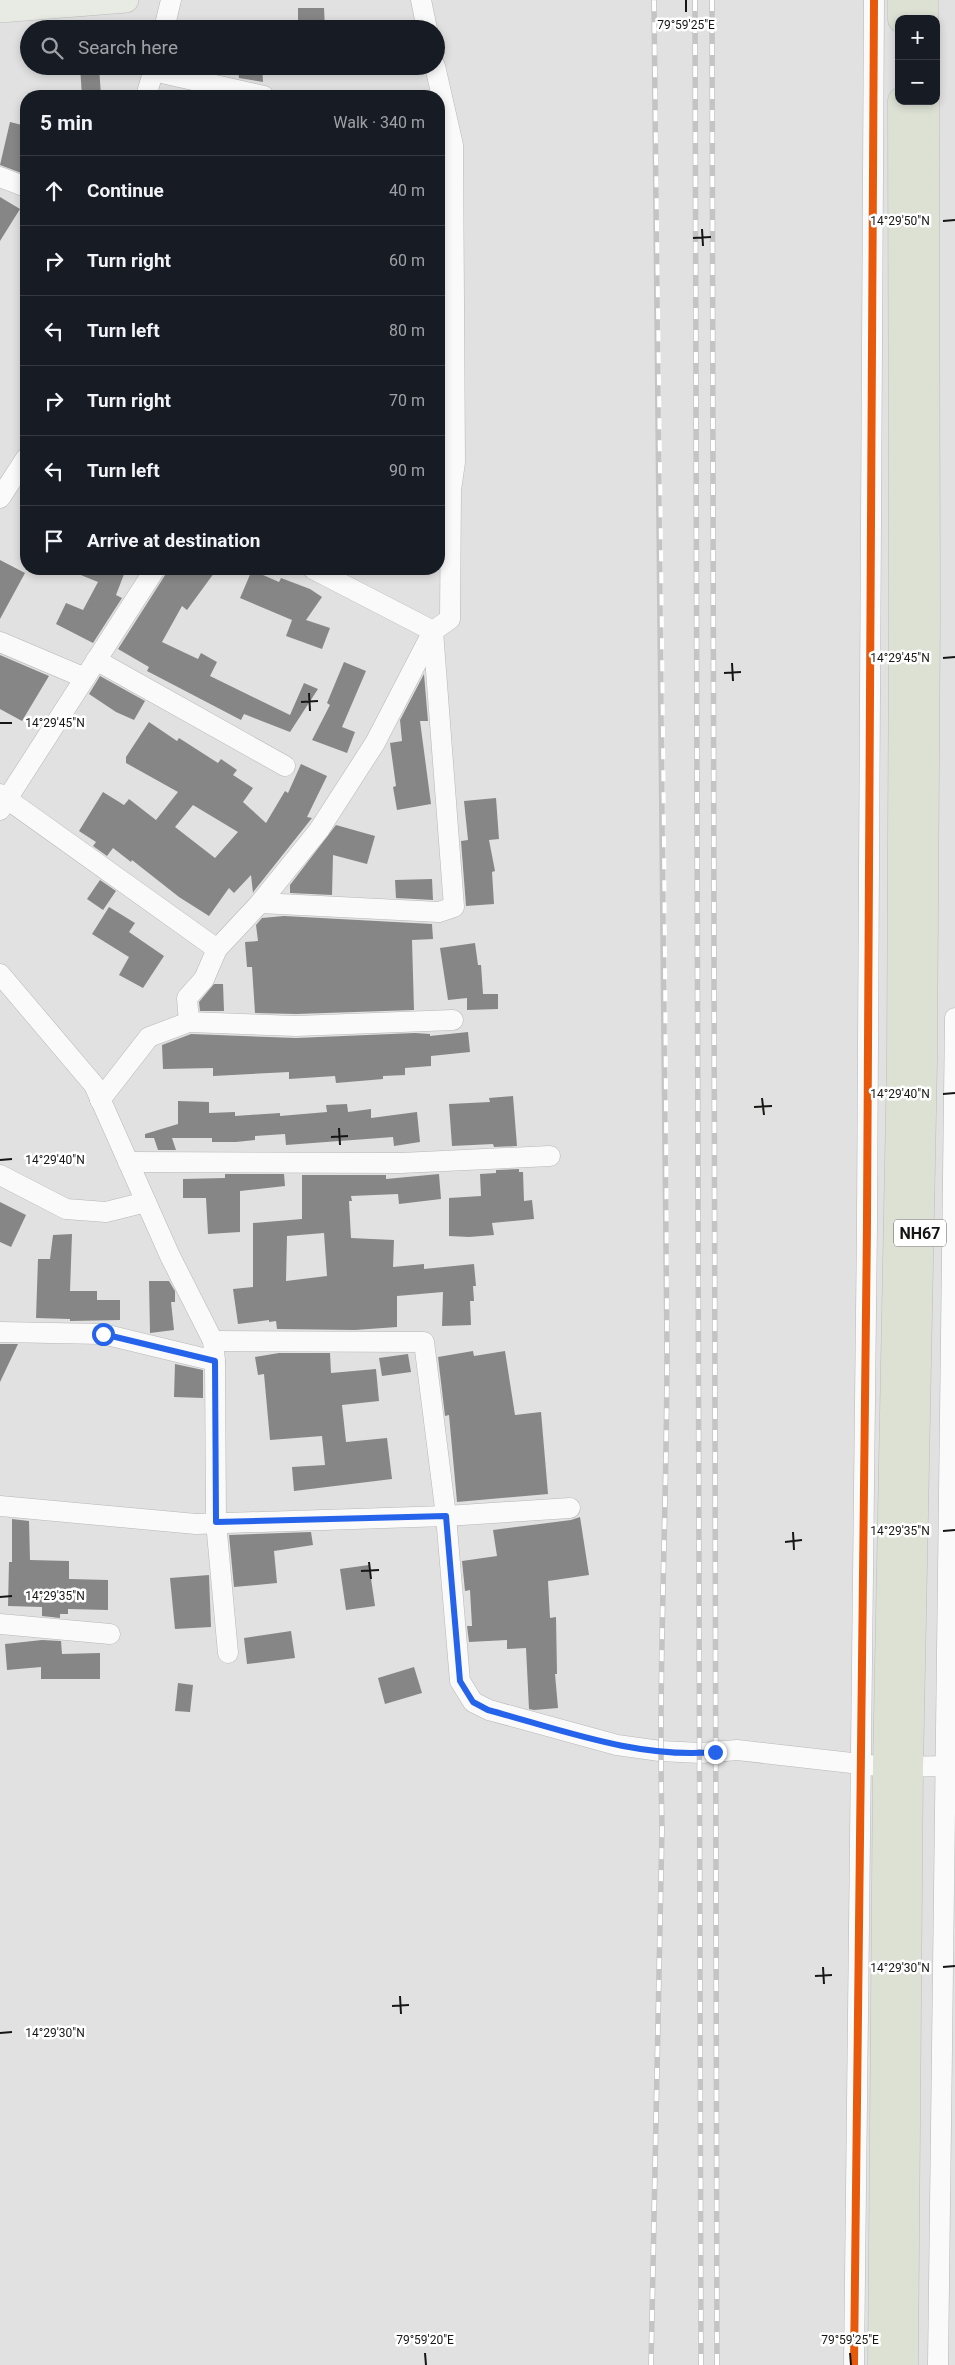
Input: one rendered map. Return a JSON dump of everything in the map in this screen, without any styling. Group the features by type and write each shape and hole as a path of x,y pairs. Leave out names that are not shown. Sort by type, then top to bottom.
{"highway":[{"path":"902,0 902,15"},
{"path":"924,0 924,15"},
{"name":"NH67","path":"882,2365 886,1766 901,1060 903,629 902,105"},
{"name":"NH67","path":"904,2365 886,1766 923,1051 926,619 925,105"}],"main road":[{"path":"0,10 126,0"}],"street":[{"path":"166,20 172,0"},
{"path":"421,0 425,20"},
{"path":"854,2365 886,1766 873,618 874,0"},
{"path":"148,90 152,75"},
{"path":"178,75 240,90"},
{"path":"436,75 439,90"},
{"path":"189,1022 187,998 204,979 217,948 260,903 319,830 375,743 433,631 450,619 451,490 455,462 453,145 445,127"},
{"path":"0,177 20,184"},
{"path":"0,498 20,467"},
{"path":"151,575 3,801 217,948"},
{"path":"325,575 433,631"},
{"path":"260,903 440,912 454,907 433,631"},
{"path":"0,642 85,678"},
{"path":"96,660 285,766"},
{"path":"0,974 94,1085 214,1351 216,1522 228,1653"},
{"path":"938,2365 950,1765 955,1018"},
{"path":"100,1100 149,1037 189,1022 296,1026 454,1020"},
{"path":"128,1162 401,1163 550,1156"},
{"path":"0,1175 66,1209 106,1212 146,1202"},
{"path":"0,1332 103,1334 214,1351 424,1342 446,1516 460,1681 473,1702 488,1710 618,1745 701,1753 737,1750 886,1766 950,1765"},
{"path":"0,1506 196,1524 446,1516 570,1508"},
{"path":"0,1624 110,1634"}],"building":[{"path":"298,8 324,8 325,20 298,20"},
{"path":"81,75 100,75 101,90 82,90"},
{"path":"239,75 263,75 263,82 239,78"},
{"path":"10,122 20,124 20,172 0,165"},
{"path":"0,197 20,209 0,241"},
{"path":"0,560 20,570 20,575 24,575 0,619"},
{"path":"81,575 124,575 116,595 122,598 93,643 56,624 66,603 83,610 98,582"},
{"path":"165,575 213,575 187,610 182,606 162,642 198,659 201,653 217,662 210,676 290,715 304,683 318,689 290,732 244,714 241,720 147,671 149,667 118,649"},
{"path":"250,575 263,575 279,582 281,578 310,589 322,597 306,620 330,628 322,649 286,636 292,620 240,598"},
{"path":"0,655 49,676 22,721 0,709"},
{"path":"344,662 366,671 342,727 355,732 347,753 312,740 330,705 327,703"},
{"path":"424,674 428,721 420,721 431,804 397,810 393,787 396,786 390,743 402,741 400,720"},
{"path":"100,676 145,701 134,720 116,712 89,694"},
{"path":"149,722 177,741 179,738 218,763 221,759 237,770 233,775 253,788 243,802 266,823 285,791 288,793 301,764 327,776 307,817 312,818 253,893 251,875 234,893 229,888 209,916 179,897 132,860 131,862 113,848 107,856 93,846 96,842 79,831 103,792 124,805 129,799 156,820 178,792 126,763 126,757","holes":["193,805 238,832 215,858 175,827"]},
{"path":"496,798 499,839 489,840 495,871 492,872 494,904 466,906 461,841 468,840 464,801"},
{"path":"336,825 375,836 367,864 333,855 332,895 290,893 290,885"},
{"path":"432,879 433,900 396,898 395,880"},
{"path":"100,880 116,891 103,910 87,899"},
{"path":"109,907 135,923 129,932 164,956 143,988 119,975 129,957 92,934"},
{"path":"284,916 432,924 433,939 412,940 414,1010 296,1014 255,1013 252,967 247,967 245,942 258,941 256,925 262,918"},
{"path":"475,943 478,965 481,965 483,994 498,994 498,1009 467,1010 467,998 448,1000 440,948"},
{"path":"214,984 223,984 224,1011 200,1011 199,1002"},
{"path":"468,1032 470,1052 431,1056 431,1066 405,1068 405,1075 383,1076 383,1079 336,1083 335,1076 289,1079 289,1072 213,1076 213,1068 163,1069 162,1045 191,1034 296,1038 415,1033 430,1034 430,1036"},
{"path":"513,1096 517,1146 494,1147 493,1144 452,1146 449,1104 490,1102 489,1098"},
{"path":"178,1101 209,1102 209,1113 235,1112 235,1116 280,1113 280,1116 327,1112 326,1105 347,1104 348,1112 371,1109 371,1118 417,1112 420,1142 394,1146 393,1137 286,1145 285,1134 255,1136 255,1140 236,1142 212,1142 212,1138 172,1138 176,1150 158,1150 154,1138 145,1138 145,1134 178,1124"},
{"path":"519,1169 519,1172 523,1172 524,1201 532,1200 534,1219 492,1223 494,1235 449,1236 449,1198 481,1196 480,1174 496,1173 496,1170"},
{"path":"225,1174 284,1174 285,1186 240,1191 240,1232 208,1234 206,1198 183,1198 183,1179 225,1178"},
{"path":"439,1174 441,1199 399,1204 398,1194 351,1196 352,1201 349,1201 351,1238 394,1240 393,1267 424,1264 424,1269 474,1264 476,1286 473,1286 474,1301 470,1301 471,1325 442,1326 443,1292 397,1296 397,1327 355,1330 277,1329 276,1321 269,1322 269,1320 238,1324 233,1289 253,1287 253,1223 302,1219 302,1175 386,1175 386,1179","holes":["324,1233 327,1276 286,1281 287,1236"]},
{"path":"0,1202 26,1215 11,1247 0,1242"},
{"path":"72,1234 70,1291 97,1291 97,1300 120,1300 120,1320 70,1321 70,1319 36,1318 38,1259 50,1259 53,1235"},
{"path":"149,1281 169,1281 175,1291 175,1302 171,1302 174,1330 150,1333"},
{"path":"0,1344 18,1344 0,1382"},
{"path":"473,1351 474,1356 505,1351 515,1415 541,1412 548,1494 457,1502 449,1415 445,1416 438,1357"},
{"path":"279,1353 330,1353 331,1373 376,1369 379,1401 342,1405 346,1442 387,1438 392,1479 294,1491 292,1467 325,1465 322,1436 270,1440 264,1374 258,1375 255,1357"},
{"path":"408,1354 411,1372 382,1376 379,1358"},
{"path":"175,1364 203,1370 203,1398 174,1397"},
{"path":"580,1517 589,1575 548,1581 550,1618 556,1617 557,1674 555,1674 558,1708 529,1709 526,1648 507,1649 507,1640 469,1642 467,1626 472,1626 470,1590 465,1591 462,1561 497,1556 493,1530 571,1520"},
{"path":"12,1519 29,1521 30,1560 69,1561 69,1579 108,1580 108,1610 68,1609 68,1614 60,1614 60,1618 42,1616 42,1607 8,1606 9,1562 12,1562"},
{"path":"311,1532 313,1545 274,1551 277,1583 234,1587 229,1535"},
{"path":"369,1565 375,1606 346,1610 340,1569"},
{"path":"209,1575 211,1627 175,1629 170,1578"},
{"path":"291,1631 295,1658 247,1664 244,1638"},
{"path":"42,1640 61,1641 62,1654 100,1653 100,1679 41,1679 41,1667 7,1670 5,1644"},
{"path":"414,1667 422,1693 385,1704 378,1678"},
{"path":"178,1683 193,1685 190,1712 175,1711"}],"railway":[{"path":"651,2365 662,1828 661,1709 667,1351 664,844 654,0"},
{"path":"695,0 701,2365"},
{"path":"712,0 717,2365"}],"cycle path":[{"path":"854,2365 872,591 874,0"}],"route":[{"path":"103,1334 215,1361 216,1522 446,1516 460,1681 473,1702 488,1710 618,1745 660,1751 715,1752"}]}
